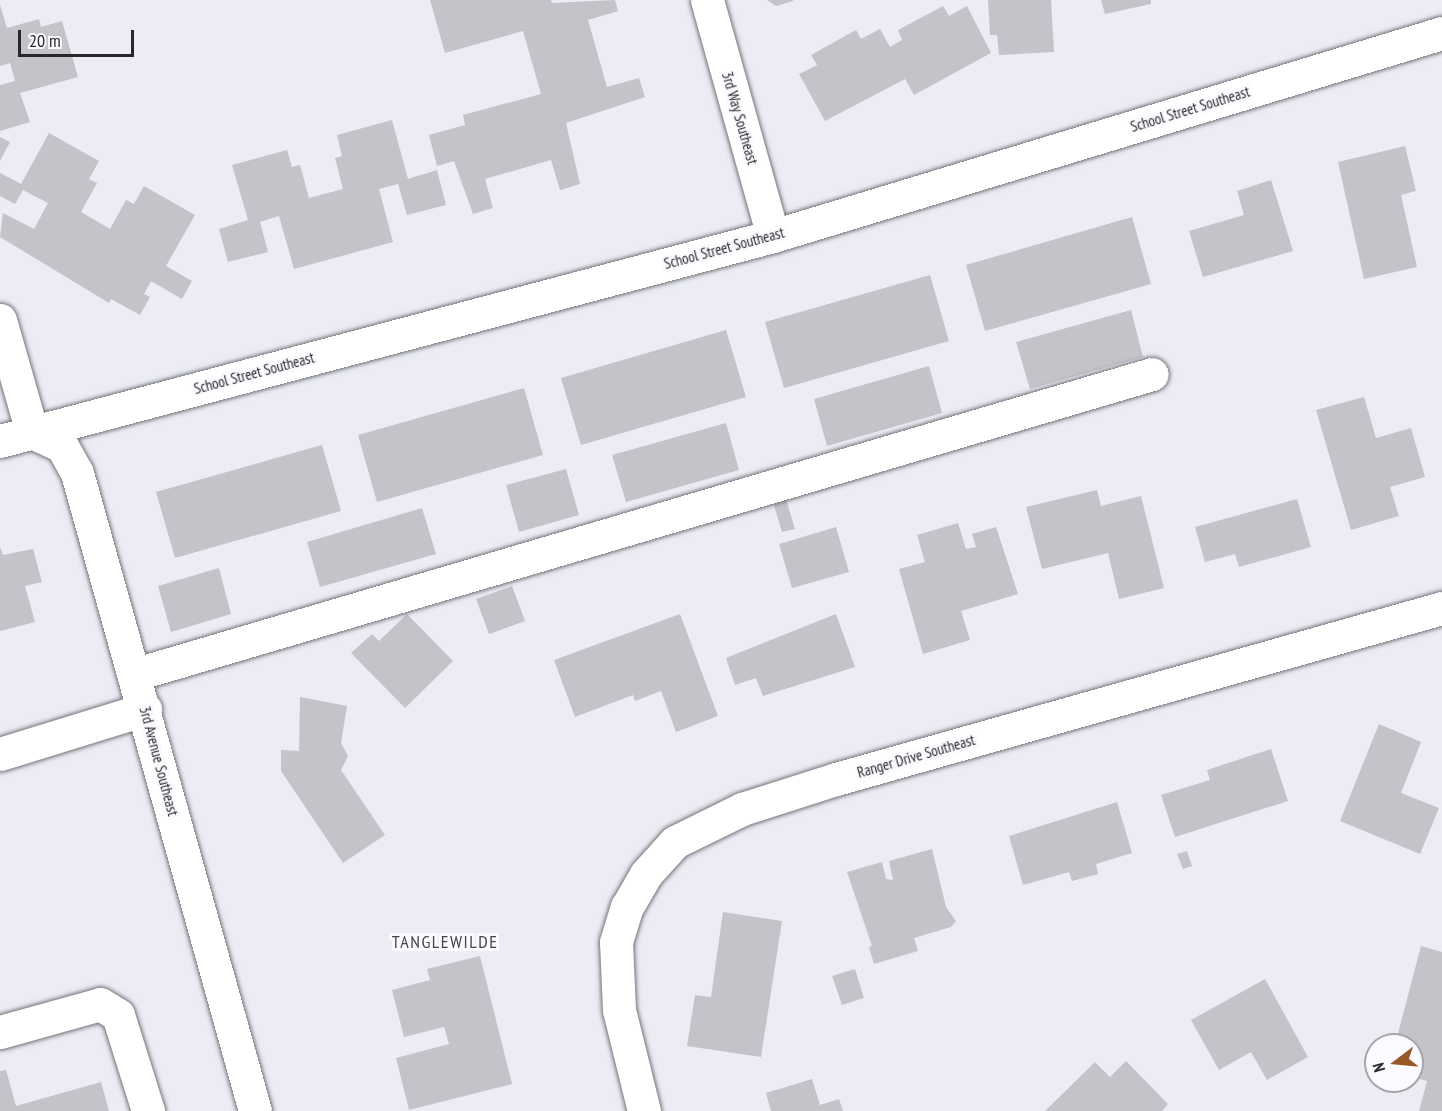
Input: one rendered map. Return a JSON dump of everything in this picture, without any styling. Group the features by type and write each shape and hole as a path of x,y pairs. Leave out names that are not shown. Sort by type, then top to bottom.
{"street":[{"name":"3rd Way Southeast","path":"707,0 772,236"},
{"name":"School Street Southeast","path":"0,441 772,236 1442,33"},
{"path":"0,320 32,432"},
{"path":"136,674 1152,374"},
{"name":"3rd Avenue Southeast","path":"32,432 62,446 77,473 136,674 255,1111"},
{"name":"Ranger Drive Southeast","path":"644,1111 620,1010 616,942 627,907 646,874 675,842 742,809 836,779 1442,608"},
{"path":"0,754 145,709"},
{"path":"0,1032 100,1004 118,1015 148,1111"}],"building":[{"path":"430,0 551,0 552,3 615,0 618,11 588,20 607,87 639,78 645,97 566,123 580,184 560,190 551,160 485,179 493,208 473,214 454,161 437,166 429,135 465,125 463,115 541,94 523,31 445,53"},
{"path":"767,0 793,0 793,1 776,6"},
{"path":"988,0 1051,0 1054,52 999,55 997,35 990,35"},
{"path":"1101,0 1151,0 1151,4 1105,14"},
{"path":"0,5 7,28 39,19 41,27 62,21 78,77 20,93 30,122 0,131 0,85 15,81 10,63 0,66"},
{"path":"943,6 949,16 967,6 991,53 914,95 905,79 825,121 799,74 817,65 811,55 856,30 861,39 880,29 890,47 902,40 898,30"},
{"path":"392,120 408,179 437,170 446,205 407,215 398,184 379,189 393,242 294,269 279,216 260,222 268,252 228,262 219,229 248,220 232,165 287,150 292,167 300,165 309,198 343,189 335,158 342,156 337,135"},
{"path":"49,133 99,161 89,179 97,183 81,212 110,229 126,200 134,204 144,186 195,215 166,266 192,281 182,299 151,281 144,294 150,297 140,315 111,299 109,303 0,237 3,213 34,229 48,203 23,190 15,204 0,196 0,173 21,184"},
{"path":"0,137 10,142 0,161"},
{"path":"1405,146 1416,191 1401,195 1417,267 1364,279 1338,162"},
{"path":"1271,180 1293,251 1203,277 1189,231 1244,215 1237,191"},
{"path":"1132,217 1151,284 985,331 966,265"},
{"path":"930,275 949,341 784,388 765,322"},
{"path":"1131,310 1143,357 1030,389 1016,342"},
{"path":"726,330 746,397 581,445 561,378"},
{"path":"929,366 942,413 827,446 814,399"},
{"path":"524,388 543,455 377,502 358,435"},
{"path":"1364,397 1376,438 1411,428 1425,477 1390,487 1399,516 1351,530 1316,410"},
{"path":"726,423 739,470 626,502 612,455"},
{"path":"322,445 341,511 175,558 156,492"},
{"path":"566,469 579,515 519,532 506,485"},
{"path":"1097,490 1101,506 1141,496 1164,588 1119,599 1108,553 1042,569 1026,507"},
{"path":"785,496 795,529 782,532 772,499"},
{"path":"1297,499 1311,547 1239,567 1235,554 1205,562 1195,527"},
{"path":"422,508 436,554 320,587 307,542"},
{"path":"958,523 966,549 976,547 972,534 996,527 1018,594 961,611 970,640 923,654 899,569 925,562 917,535"},
{"path":"836,527 849,572 792,588 779,544"},
{"path":"0,547 3,555 33,549 42,582 25,586 35,622 0,631"},
{"path":"219,568 231,614 171,632 158,586"},
{"path":"512,586 525,621 489,634 476,599"},
{"path":"407,614 453,661 405,708 351,653 372,634 379,641"},
{"path":"680,614 718,716 676,732 661,691 635,701 633,695 575,717 554,660"},
{"path":"836,614 855,667 763,696 756,678 735,685 726,658"},
{"path":"300,697 347,706 341,743 348,756 341,770 385,835 343,863 281,771 281,750 299,751"},
{"path":"1379,724 1421,742 1401,793 1439,808 1420,854 1340,821"},
{"path":"1271,749 1288,801 1175,837 1161,795 1210,780 1207,770"},
{"path":"1117,802 1132,853 1096,864 1098,874 1072,881 1069,872 1023,885 1009,836"},
{"path":"932,849 946,907 956,921 951,927 914,938 918,951 874,964 869,947 872,946 847,872 882,862 886,879 893,880 889,861"},
{"path":"1187,851 1192,866 1183,869 1177,854"},
{"path":"723,912 782,921 761,1057 687,1046 695,995 711,997"},
{"path":"1421,946 1442,952 1442,1111 1419,1111 1427,1081 1424,1080 1424,1033 1398,1033"},
{"path":"480,956 512,1084 409,1110 396,1058 449,1044 444,1027 404,1037 392,990 430,980 427,969"},
{"path":"855,969 864,998 842,1005 832,976"},
{"path":"1265,979 1308,1057 1267,1080 1251,1052 1219,1070 1191,1020"},
{"path":"1126,1061 1168,1104 1162,1111 1045,1111 1095,1062 1110,1077"},
{"path":"6,1070 16,1106 101,1082 109,1111 0,1111 0,1071"},
{"path":"812,1079 820,1105 839,1099 843,1111 771,1111 766,1093"}],"district":[{"name":"TANGLEWILDE","path":"445,942"}]}
